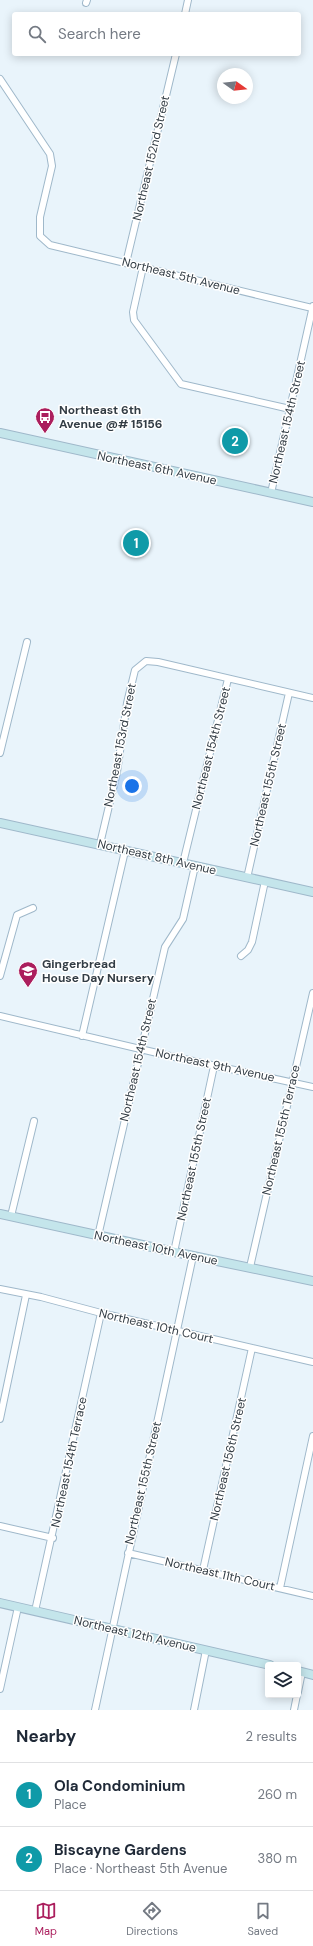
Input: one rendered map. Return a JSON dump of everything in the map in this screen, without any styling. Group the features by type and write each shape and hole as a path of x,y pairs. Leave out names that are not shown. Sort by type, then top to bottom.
{"street":[{"path":"185,12 188,0"},
{"name":"Northeast 152nd Street","path":"126,263 176,56"},
{"name":"Northeast 5th Avenue","path":"0,79 50,154 52,166 40,217 40,236 50,245 313,306"},
{"path":"143,267 133,312 134,320 181,384 290,409"},
{"name":"Northeast 154th Street","path":"271,493 313,306"},
{"name":"Northeast 6th Avenue","path":"0,433 313,502"},
{"path":"0,753 27,642"},
{"name":"Northeast 153rd Street","path":"100,844 117,772 127,703 135,670 146,661 158,662 228,679"},
{"path":"228,679 313,698"},
{"name":"Northeast 154th Street","path":"183,863 228,679"},
{"name":"Northeast 155th Street","path":"248,878 289,693"},
{"name":"Northeast 8th Avenue","path":"0,823 313,892"},
{"path":"82,1036 125,851"},
{"name":"Northeast 154th Street","path":"98,1236 165,947 183,919 195,866"},
{"path":"241,956 248,950 252,942 265,882"},
{"path":"0,976 16,915 33,908"},
{"name":"Northeast 155th Terrace","path":"250,1267 313,993"},
{"name":"Northeast 9th Avenue","path":"0,1016 214,1066 313,1087"},
{"name":"Northeast 155th Street","path":"174,1252 214,1066"},
{"path":"11,1216 34,1121"},
{"name":"Northeast 10th Avenue","path":"0,1214 98,1236 313,1280"},
{"name":"Northeast 155th Street","path":"94,1710 193,1256"},
{"name":"Northeast 10th Court","path":"0,1289 313,1362"},
{"path":"0,1419 26,1294"},
{"name":"Northeast 154th Terrace","path":"35,1611 53,1538 101,1313"},
{"name":"Northeast 156th Street","path":"203,1570 252,1348"},
{"path":"280,1588 313,1436"},
{"path":"0,1526 53,1538"},
{"name":"Northeast 11th Court","path":"128,1552 313,1596"},
{"name":"Northeast 12th Avenue","path":"0,1603 265,1664"},
{"path":"0,1689 18,1607"},
{"path":"194,1710 206,1650"},
{"path":"301,1672 313,1675"},
{"path":"294,1710 296,1698"}],"place":[{"name":"Northeast 6th Avenue @# 15156","path":"45,434"},
{"name":"Biscayne Gardens","path":"235,441"},
{"name":"Ola Condominium","path":"136,543"},
{"name":"Gingerbread House Day Nursery","path":"28,988"}]}
